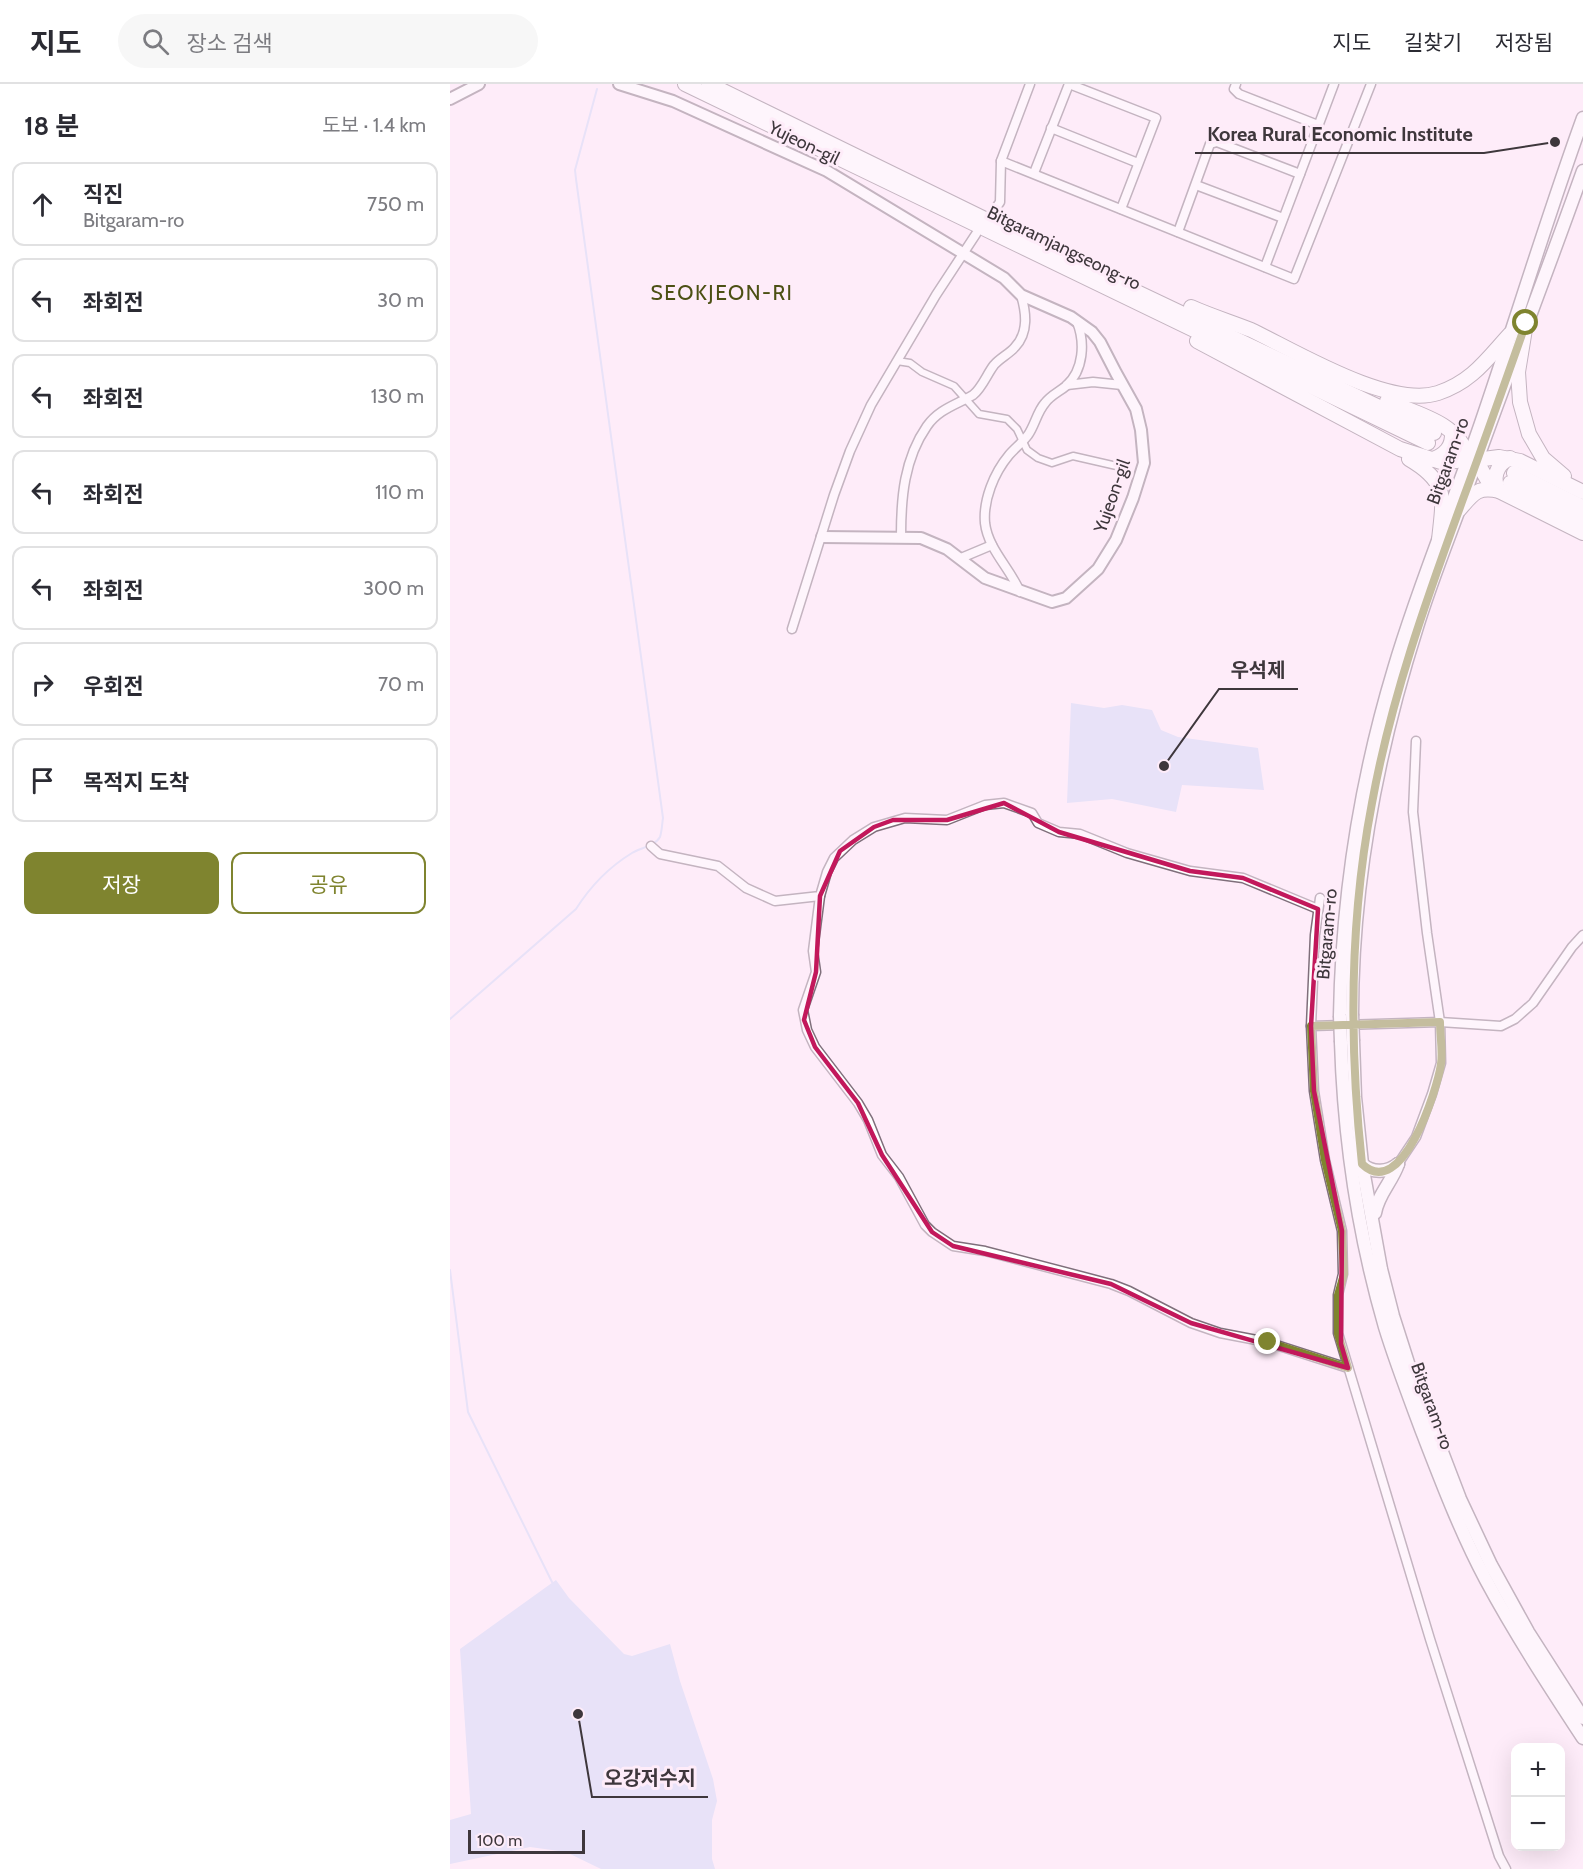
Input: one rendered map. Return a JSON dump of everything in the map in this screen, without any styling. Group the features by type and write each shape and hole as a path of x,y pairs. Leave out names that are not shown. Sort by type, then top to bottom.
{"highway":[{"name":"Bitgaramjangseong-ro","path":"685,84 1042,258 1431,438 709,84"},
{"path":"894,174 925,181 1159,294 1248,329 1342,374 1400,395 1435,394 1467,380 1510,334"},
{"path":"1042,258 1060,272 1156,318 1221,356 1400,449 1431,460 1451,462 1510,458 1583,490"},
{"path":"1526,323 1518,372 1520,402 1529,434 1543,458 1583,490"},
{"path":"1342,374 1381,399 1437,422 1452,432 1488,481 1508,483 1583,507"},
{"path":"1431,460 1449,449 1452,432"},
{"path":"1400,449 1405,456 1426,469 1437,483 1443,497 1439,540"},
{"path":"1510,458 1501,464 1496,473 1495,484 1508,483 1583,519"},
{"path":"1459,510 1474,493 1508,483 1583,533"}],"main road":[{"name":"Bitgaram-ro","path":"1346,1015 1372,802 1385,742 1418,624 1459,510 1510,334 1583,118"},
{"name":"Bitgaram-ro","path":"1583,171 1406,628 1377,731 1365,786 1354,841 1343,936 1347,1041 1362,1164 1381,1269 1409,1366 1460,1499 1491,1565 1523,1623 1583,1718"},
{"name":"Bitgaram-ro","path":"1347,1041 1343,1093 1348,1152 1361,1225 1386,1329 1402,1377 1441,1480 1485,1578 1522,1644 1583,1738"},
{"path":"1362,1164 1368,1169 1379,1171 1392,1169 1398,1164"},
{"path":"1373,1220 1377,1200 1394,1175 1398,1164"}],"street":[{"path":"450,99 479,84"},
{"name":"Yujeon-gil","path":"619,84 673,101 827,171 1004,278 1021,295 1071,317 1092,332 1100,342 1136,409 1141,430 1144,463 1132,498 1116,540 1098,569 1066,598 1056,602 1045,601 985,578 961,558 930,541 915,537 822,537"},
{"path":"993,212 1000,201 1001,161 1030,84"},
{"path":"1034,173 1069,84 1156,118 1122,208"},
{"path":"1236,84 1234,89 1239,94 1318,125"},
{"path":"1265,267 1334,84"},
{"path":"1001,161 1294,279 1371,84"},
{"path":"1051,128 1138,163"},
{"path":"1178,232 1210,144 1217,142 1300,174"},
{"path":"1196,184 1283,218"},
{"path":"792,629 834,495 850,451 871,405 936,295 976,234"},
{"path":"901,536 902,493 905,476 922,435 935,417 951,405 978,391 995,364 1021,339 1026,312 1021,295"},
{"path":"1020,592 1015,580 992,545 985,523 987,499 1008,456 1023,442 1046,401 1067,385 1077,369 1082,353 1081,333 1077,322"},
{"path":"897,361 910,363 922,372 948,382 979,414 1002,418 1012,423 1032,454 1047,462 1058,462 1073,456 1121,467"},
{"path":"1067,385 1093,382 1122,385"},
{"path":"961,558 992,545"},
{"path":"1398,1164 1416,1137 1441,1064 1440,1022 1413,812 1416,741"},
{"path":"1317,909 1243,878 1191,871 1127,853 1080,834 1059,832 1038,823 1032,813 1005,802 984,805 947,820 905,818 873,827 853,840 834,858 820,896 813,951 816,972 803,1010 807,1030 815,1047 868,1119 882,1155 899,1177 925,1225 953,1246 985,1251 1111,1284 1191,1323 1220,1333 1268,1342 1348,1368"},
{"path":"651,846 660,854 718,866 746,888 775,901 820,896"},
{"path":"1320,898 1317,909 1311,1026 1314,1091 1325,1160 1342,1231 1344,1274 1338,1295 1338,1334 1430,1639 1499,1856 1506,1869"},
{"path":"1311,1026 1440,1022 1501,1026 1515,1019 1539,997 1583,934"}],"highlighted area":[{"path":"1004,803 1059,832 1190,871 1243,878 1318,909 1311,1026 1314,1091 1342,1231 1341,1344 1348,1368 1191,1323 1111,1284 953,1246 932,1232 882,1155 858,1103 815,1047 804,1020 816,972 820,896 840,851 874,827 893,820 947,820"}],"water":[{"path":"1071,703 1104,708 1122,705 1152,710 1161,730 1178,737 1258,748 1264,790 1182,785 1176,812 1112,799 1067,803"},
{"path":"556,1580 569,1598 624,1654 632,1656 670,1644 713,1779 717,1801 712,1820 712,1859 715,1869 601,1869 566,1852 530,1847 450,1864 450,1820 471,1814 460,1649"}],"waterway":[{"path":"450,1019 576,909 587,893 608,871 632,853 655,843 662,830 663,818 575,170 597,89"},
{"path":"450,1270 468,1412 552,1582"}],"place":[{"name":"Korea Rural Economic Institute","path":"1555,142"},
{"name":"우석제","path":"1164,766"},
{"name":"오강저수지","path":"578,1714"}],"district":[{"name":"SEOKJEON-RI","path":"722,293"}],"route":[{"path":"1268,1342 1348,1368 1338,1334 1337,1321 1338,1295 1344,1274 1342,1231 1325,1160 1314,1091 1311,1026 1408,1024 1440,1022 1441,1064 1416,1137 1398,1164 1385,1171 1368,1169 1362,1164 1355,1097 1353,1041 1352,1014 1352,977 1364,847 1372,802 1398,691 1418,624 1526,323"}]}
